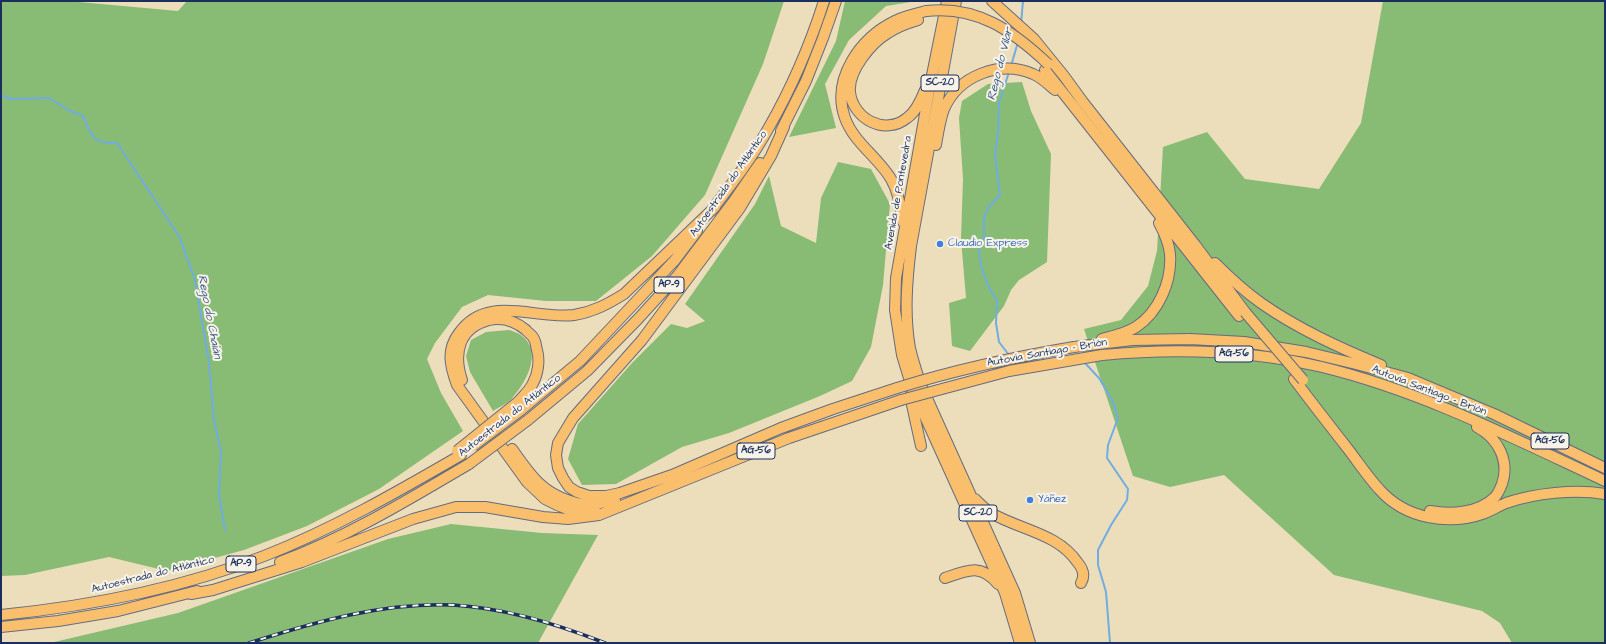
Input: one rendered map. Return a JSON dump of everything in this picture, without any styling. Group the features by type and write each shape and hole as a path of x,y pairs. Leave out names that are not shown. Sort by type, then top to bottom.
{"highway":[{"name":"Autoestrada do Atlántico","path":"1,615 57,609 130,596 228,569 264,556 319,532 390,497 459,453 580,361 675,260 715,207 768,130 785,98 812,36 824,1"},
{"name":"Autoestrada do Atlántico","path":"1,627 58,622 118,611 191,594 298,555 327,543 405,502 469,464 528,420 587,371 638,319 678,275 733,202 784,127 818,52 836,1"},
{"name":"Avenida de Pontevedra","path":"916,386 906,369 902,355 895,310 896,278 931,80 947,1"},
{"name":"Avenida de Pontevedra","path":"916,386 910,349 906,306 911,246 956,1"},
{"path":"992,1 1034,39 1046,68 1071,104 1152,208 1298,380 1384,485 1400,499 1427,510 1448,513 1462,512 1485,504 1495,497 1500,490 1504,477 1505,466 1499,446 1483,430 1464,421 1458,413"},
{"path":"927,15 887,33 865,53 852,78 850,91 852,102 861,116 873,123 888,125 901,122 908,118 919,103 931,80"},
{"path":"904,230 896,189 886,172 852,132 846,119 842,105 843,85 851,62 861,48 872,37 895,21 927,15 951,16 985,25 1011,39 1046,68 1083,102 1196,246 1242,314"},
{"path":"926,166 932,160 942,115 952,96 967,81 987,72 1006,68 1017,69 1034,74 1046,68"},
{"path":"672,475 620,493 606,496 589,496 577,492 569,487 562,478 558,468 556,455 558,443 573,418 642,340 740,208 771,156 784,127"},
{"path":"613,509 583,511 570,510 545,498 527,482 457,385 451,368 450,356 452,345 455,337 469,321 481,314 495,310 554,316 590,312 608,305 624,294 715,207"},
{"path":"1090,343 1136,327 1153,311 1161,300 1170,270 1170,254 1165,236 1152,208"},
{"path":"1196,246 1231,279 1261,303 1284,318 1321,338 1408,378"},
{"path":"520,406 533,383 538,365 539,359 534,338 521,326 511,321 497,319 481,322 472,327 462,341 458,353 458,368 463,383 533,477 548,492 576,503 590,505 616,500 656,484 672,475"},
{"name":"Autovía Santiago - Brión","path":"672,475 781,428 833,409 898,388 975,366 1090,343 1132,340 1190,339 1244,342 1306,352 1408,378 1494,414 1605,468"},
{"name":"Autovía Santiago - Brión","path":"191,594 213,590 302,562 414,519 456,507 485,507 544,517 568,519 599,515 789,438 901,400 1009,371 1102,355 1147,351 1229,353 1298,362 1383,384 1458,413 1605,481"},
{"path":"906,369 905,379 913,407 921,446"},
{"path":"1298,380 1380,490 1399,506 1421,516 1443,520 1461,520 1491,511 1505,503 1519,499 1555,493 1578,492 1605,494"},
{"name":"SC-20","path":"916,386 970,494 1015,593 1030,643"},
{"name":"SC-20","path":"916,386 1005,593 1020,643"},
{"path":"970,494 989,512 1043,535 1066,548 1081,567 1083,579 1081,583"},
{"path":"945,578 968,570 983,571 992,577 1005,593"}],"green space":[{"path":"1,1 68,1 178,11 187,1 784,1 763,64 705,195 652,256 596,301 546,301 488,295 462,307 435,343 427,359 441,393 463,431 379,489 307,526 244,550 167,571 109,557 25,575 1,576"},
{"path":"845,1 917,1 886,6 849,40 825,84 836,128 789,137 836,41"},
{"path":"1383,1 1605,1 1605,643 1512,643 1500,623 1482,611 1334,575 1224,475 1170,487 1133,476 1084,329 1121,320 1148,286 1157,251 1163,147 1207,132 1245,179 1319,189 1361,123"},
{"path":"1022,82 1031,111 1051,154 1047,262 1019,280 1011,290 1004,306 970,351 952,346 949,303 966,298 961,239 963,179 959,118 962,101 988,84"},
{"path":"838,162 871,169 890,204 883,285 871,347 852,381 820,396 729,433 682,447 616,484 582,485 568,459 578,424 632,363 671,324 687,328 705,321 685,304 755,204 769,176 781,226 816,243 821,198"},
{"path":"509,330 521,335 528,342 532,357 527,375 518,390 511,399 493,411 470,372 466,356 471,340 486,332"},
{"path":"451,524 542,533 598,535 538,643 50,643 178,613 388,539"}],"waterway":[{"name":"Rego do Vilar","path":"1021,24 1023,1"},
{"name":"Rego do Vilar","path":"1011,66 1018,42"},
{"name":"Rego do Vilar","path":"1009,72 999,103 998,133 995,154 1000,195 988,208 984,218 984,236 979,249 981,266 989,288 997,300 996,323 999,342 1009,355"},
{"name":"Rego do Chaián","path":"1,95 10,99 49,98 68,110 83,116 91,134 94,137 102,142 117,143 179,236 195,280 209,362 214,420 221,452 219,495 225,530"},
{"name":"Rego do Vilar","path":"1022,361 1034,362"},
{"name":"Rego do Vilar","path":"1084,362 1099,378 1113,402 1118,418 1108,445 1107,458 1128,489 1127,500 1111,525 1098,550 1098,565 1106,592 1110,643"}],"railway":[{"path":"249,643 350,615 375,610 427,605 453,605 512,613 550,623 605,643"}],"place":[{"name":"Claudio Express","path":"940,244"},
{"name":"Yáñez","path":"1030,500"}]}
